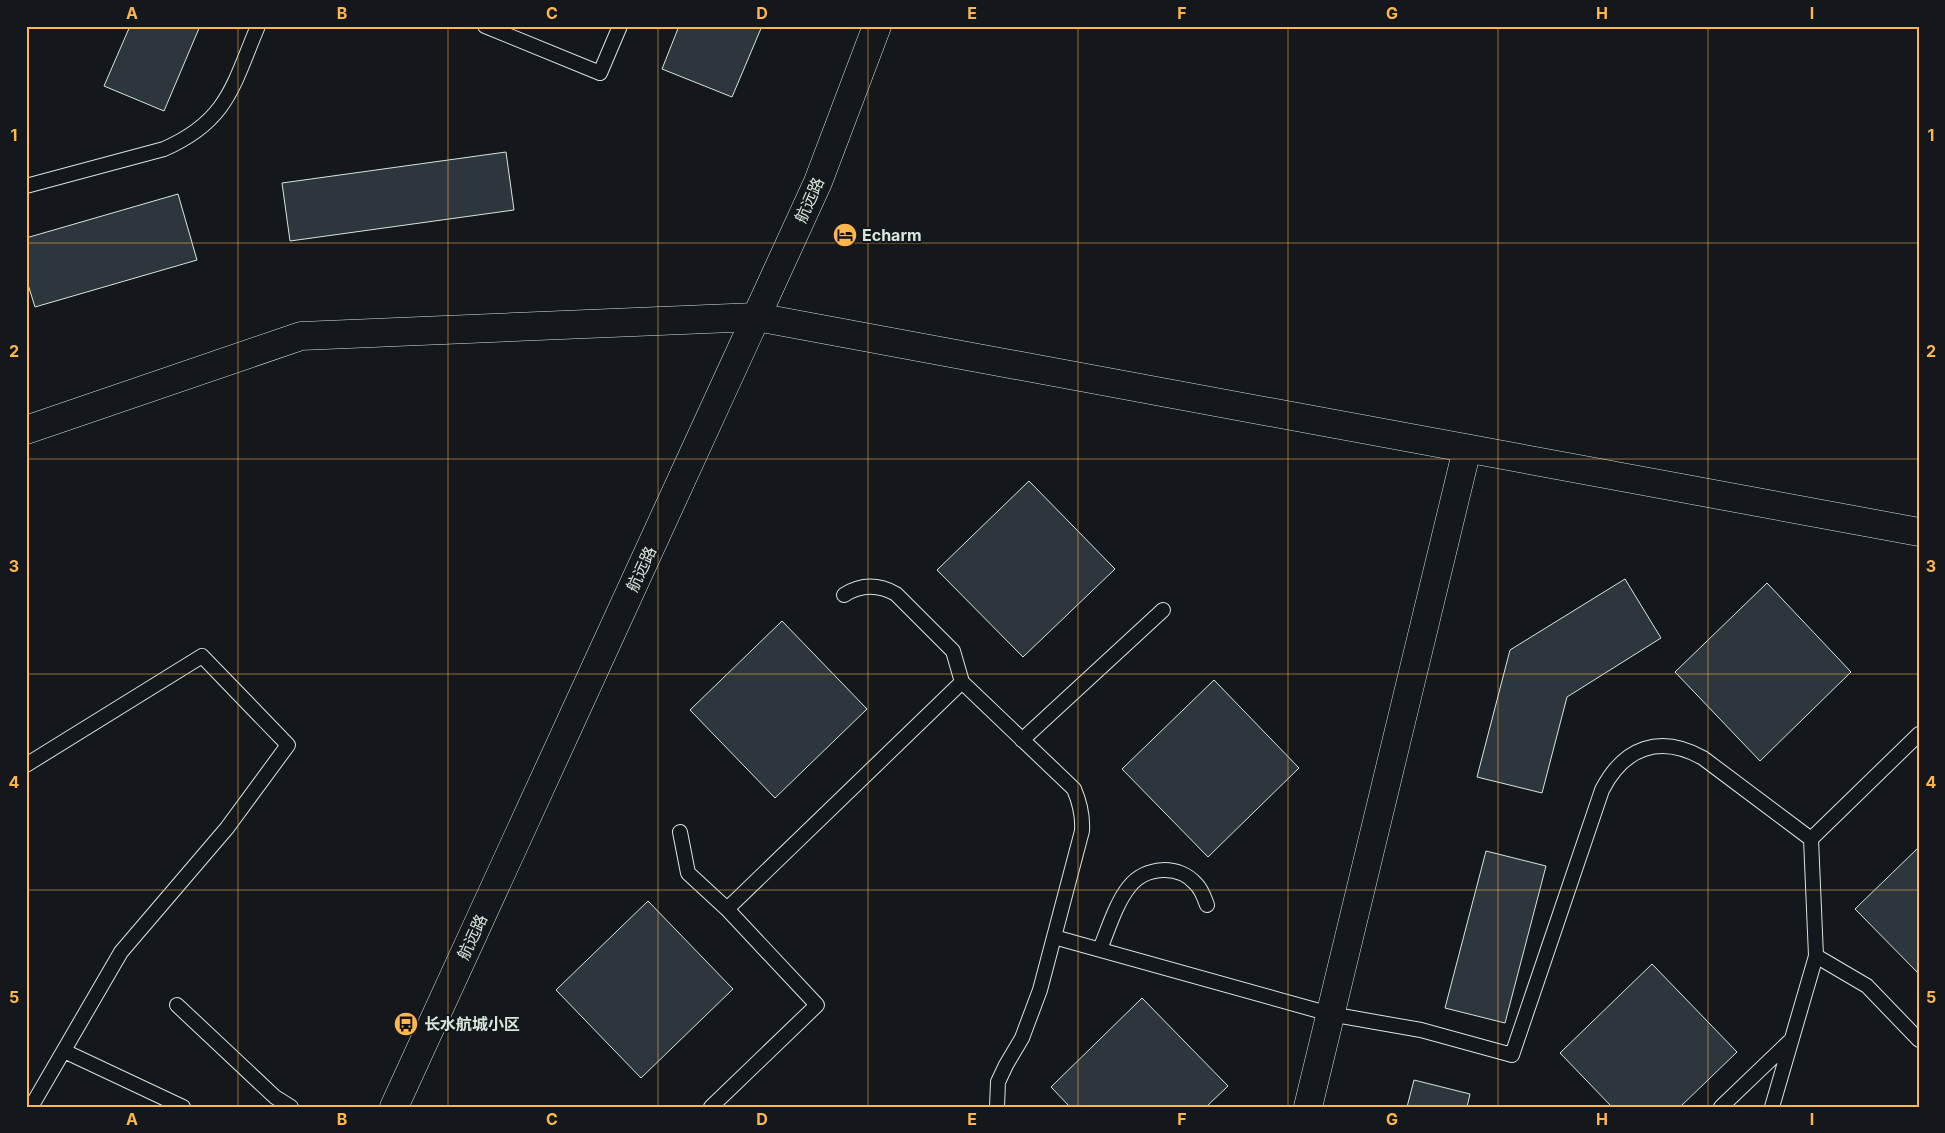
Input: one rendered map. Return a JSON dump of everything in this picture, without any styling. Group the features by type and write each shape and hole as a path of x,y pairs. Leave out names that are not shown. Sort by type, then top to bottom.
{"street":[{"name":"航远路","path":"394,1107 818,182 877,26"},
{"path":"26,430 302,336 756,317 1919,532"},
{"path":"1308,1107 1467,448"}],"lane":[{"path":"26,186 164,149 185,139 204,126 228,97 258,26"},
{"path":"485,26 600,74 620,26"},
{"path":"844,596 852,590 872,586 885,588 896,594 953,651 962,682 1074,789 1080,803 1083,818 1082,831 1040,990 1022,1038 998,1082 997,1107"},
{"path":"1022,740 1163,610"},
{"path":"26,765 202,656 288,746 227,828 121,952 31,1107"},
{"path":"727,909 962,682"},
{"path":"1772,1107 1816,956 1811,839 1919,734"},
{"path":"1054,937 1330,1014 1421,1030 1512,1055 1602,790 1620,762 1633,753 1649,747 1663,745 1678,746 1697,754 1811,839"},
{"path":"680,832 688,873 727,909 817,1004 711,1107"},
{"path":"1100,950 1129,886 1138,877 1150,872 1169,870 1186,876 1199,888 1207,905"},
{"path":"1816,956 1867,986 1919,1040"},
{"path":"177,1005 275,1097 291,1107"},
{"path":"1721,1107 1791,1040"},
{"path":"64,1051 182,1107"}],"building":[{"path":"130,26 200,26 164,111 104,86"},
{"path":"679,26 762,26 732,97 662,69"},
{"path":"506,152 514,210 290,241 282,183"},
{"path":"178,194 197,260 35,307 26,278 26,238"},
{"path":"1029,481 1115,569 1023,657 937,570"},
{"path":"1625,579 1661,638 1567,697 1542,793 1477,777 1510,650"},
{"path":"1767,583 1851,672 1760,761 1675,672"},
{"path":"782,621 867,709 775,798 690,710"},
{"path":"1214,680 1299,768 1208,857 1122,769"},
{"path":"1919,847 1919,974 1855,909"},
{"path":"1486,851 1546,866 1505,1023 1445,1008"},
{"path":"648,901 733,989 641,1078 556,990"},
{"path":"1652,964 1737,1052 1680,1107 1612,1107 1560,1053"},
{"path":"1142,998 1228,1086 1206,1107 1070,1107 1051,1087"},
{"path":"1414,1080 1470,1094 1467,1107 1407,1107"}],"place":[{"name":"Echarm","path":"845,235"},
{"name":"长水航城小区","path":"406,1024"}]}
